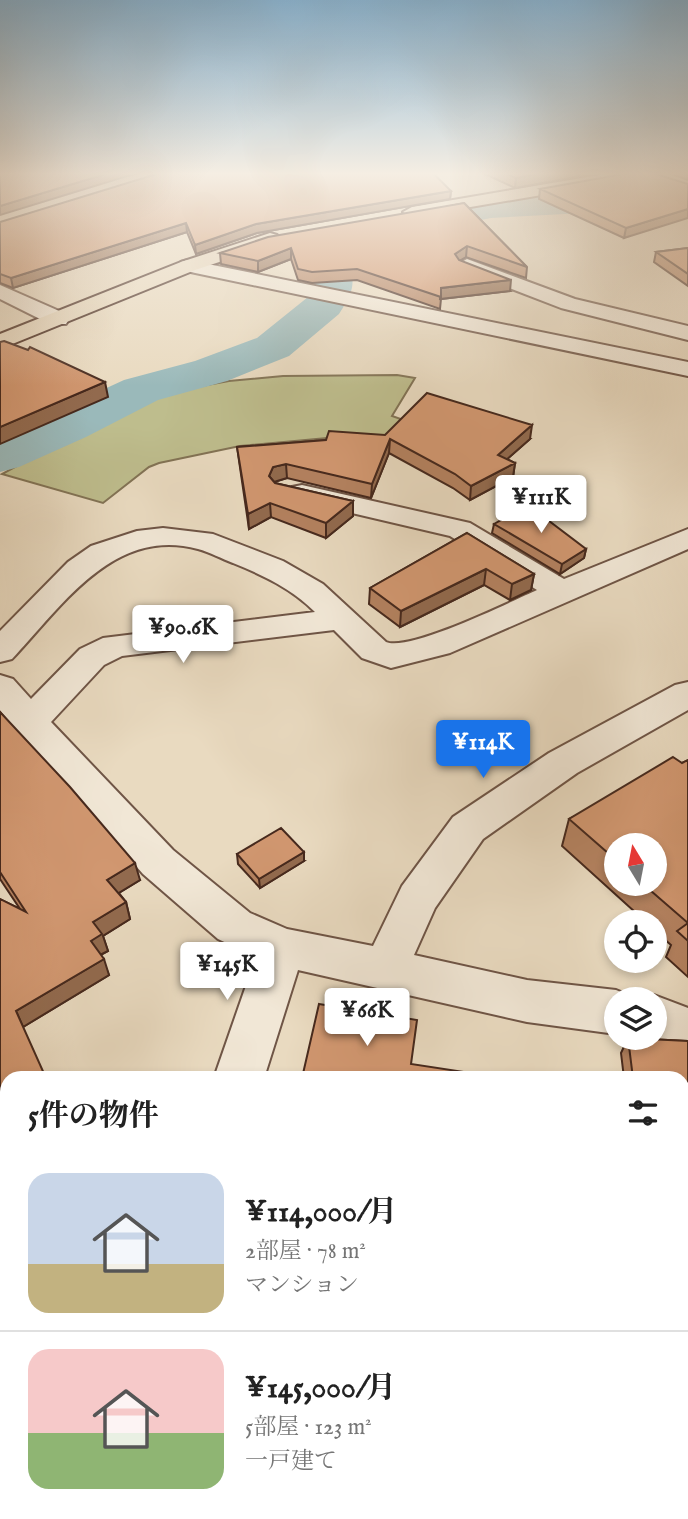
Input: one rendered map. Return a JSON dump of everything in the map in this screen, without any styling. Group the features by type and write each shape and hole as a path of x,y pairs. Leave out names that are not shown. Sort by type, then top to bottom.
{"main road":[{"path":"0,342 188,266 253,244"}],"street":[{"path":"467,265 555,299 688,333"},
{"path":"188,266 688,369"},
{"path":"0,291 58,319"},
{"path":"493,328 555,299"},
{"path":"286,489 460,529 562,592"},
{"path":"0,651 79,569 102,552 136,540 163,537 202,540 272,568 312,591 374,650 391,657 438,645 688,538"},
{"path":"30,722 92,657 115,646 341,620"},
{"path":"0,687 158,862 234,926 282,948 527,1001 604,1011"},
{"path":"385,969 417,899 468,828 563,763 688,694"},
{"path":"241,1071 282,948"},
{"path":"667,1021 688,1033"}],"shaded area":[{"path":"397,375 415,378 392,416 426,428 411,445 327,438 240,446 149,467 103,503 2,474 132,403 185,389 229,381 283,376"}],"building":[{"path":"0,244 120,244 11,278 0,274"},
{"path":"247,244 504,244 527,267 467,246 455,254 459,260 511,280 441,288 441,297 357,269 312,272 298,269 291,248 258,261 220,253"},
{"path":"688,248 688,274 656,252"},
{"path":"0,342 28,350 30,347 105,382 0,427"},
{"path":"427,393 532,425 498,455 515,463 471,486 455,474 390,439 372,484 286,464 273,467 269,476 275,483 353,501 326,523 270,503 248,514 237,447 326,440 329,431 385,435"},
{"path":"528,505 586,549 562,564 494,524"},
{"path":"467,533 534,574 512,584 486,569 401,611 370,588"},
{"path":"0,712 70,787 135,863 107,880 126,902 93,922 102,934 91,941 104,959 16,1011 43,1071 0,1071 0,899 26,912 0,872"},
{"path":"673,757 682,763 688,760 688,923 657,896 667,896 667,833 604,833 604,850 569,819"},
{"path":"281,828 304,852 259,879 237,854"},
{"path":"688,923 688,941 677,931"},
{"path":"319,1004 417,1020 411,1064 457,1071 304,1071"},
{"path":"667,1040 688,1041 688,1071 632,1071 630,1050 667,1050"}],"waterway":[{"path":"0,456 141,390 211,371 273,347 324,305 334,288 330,252 341,244"}]}
